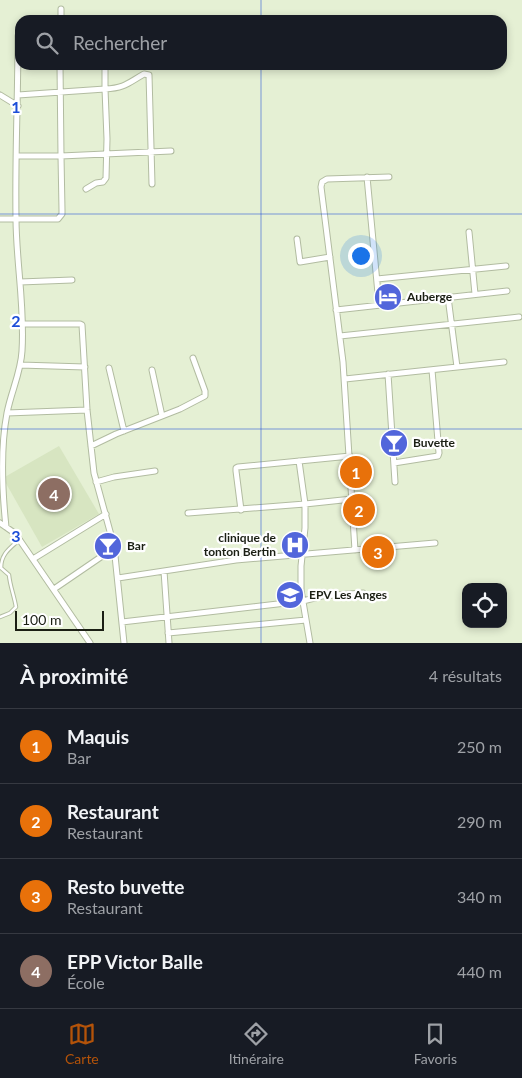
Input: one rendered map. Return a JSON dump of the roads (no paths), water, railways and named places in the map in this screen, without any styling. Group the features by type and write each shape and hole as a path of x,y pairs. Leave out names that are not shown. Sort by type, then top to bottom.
{"street":[{"path":"61,9 61,15"},
{"path":"6,527 2,472 7,413 22,351 16,219 19,70"},
{"path":"0,219 58,218 60,216 62,210 60,70"},
{"path":"86,188 103,182 106,178 105,70"},
{"path":"18,96 126,86 144,74 149,75 152,184"},
{"path":"0,95 18,106"},
{"path":"17,156 171,151"},
{"path":"367,177 379,304"},
{"path":"355,550 350,456 340,336 321,187 322,182 326,179 389,177"},
{"path":"470,232 475,294"},
{"path":"296,239 300,262 330,257"},
{"path":"377,279 506,266"},
{"path":"20,282 72,280"},
{"path":"336,310 507,291"},
{"path":"448,297 457,367"},
{"path":"340,336 519,317"},
{"path":"22,324 82,325 91,446 96,482 114,548 124,643"},
{"path":"91,446 205,396 205,391 193,358"},
{"path":"344,379 504,362"},
{"path":"20,365 85,367"},
{"path":"109,368 124,431"},
{"path":"152,370 162,416"},
{"path":"394,463 438,456 432,370"},
{"path":"388,374 395,482"},
{"path":"7,413 87,410"},
{"path":"241,510 236,468 350,456"},
{"path":"299,460 305,504 301,576 310,643"},
{"path":"96,482 114,477 155,471"},
{"path":"188,513 241,510 352,499"},
{"path":"33,559 106,514"},
{"path":"0,523 19,539 90,643"},
{"path":"118,578 229,561 435,543"},
{"path":"54,589 114,548"},
{"path":"164,571 169,643"},
{"path":"122,622 303,601 322,596 363,593"},
{"path":"168,633 306,620"}],"lane":[{"path":"0,617 10,613 16,606 14,591 10,586 10,574 1,568 1,562 2,556 19,539"}],"place":[{"name":"Auberge","path":"388,297"},
{"name":"Buvette","path":"394,443"},
{"name":"Maquis","path":"356,472"},
{"name":"EPP Victor Balle","path":"54,494"},
{"name":"Restaurant","path":"359,510"},
{"name":"clinique de tonton Bertin","path":"295,545"},
{"name":"Bar","path":"108,546"},
{"name":"Resto buvette","path":"378,552"},
{"name":"EPV Les Anges","path":"290,595"}]}
